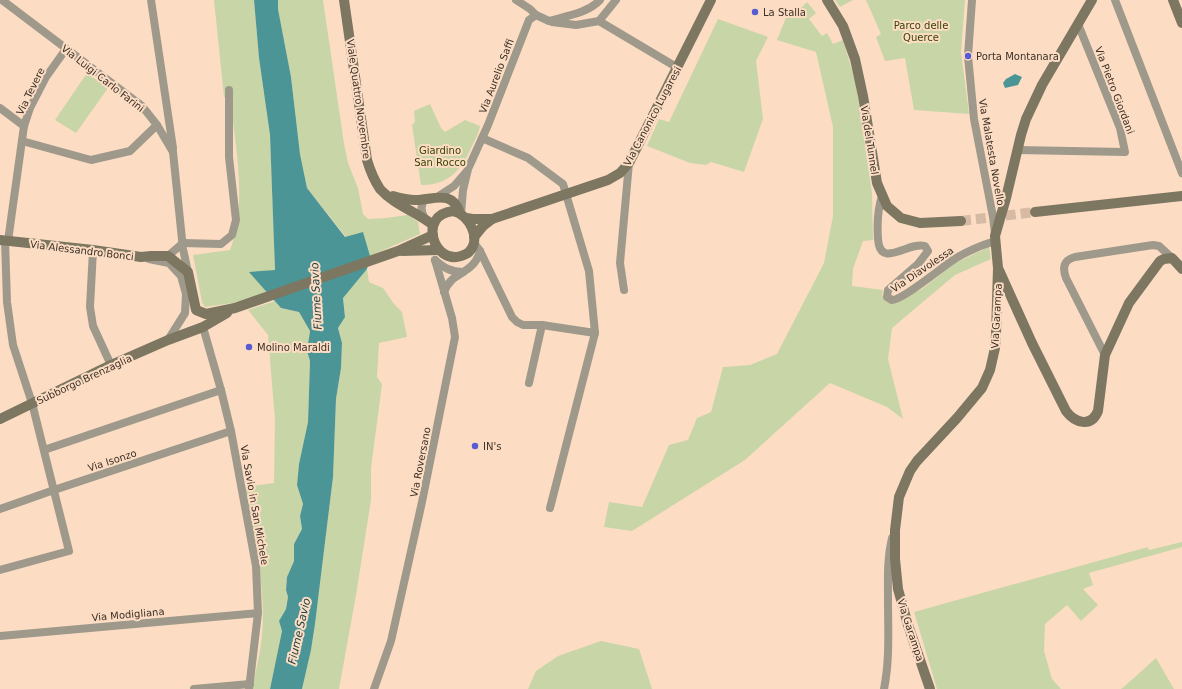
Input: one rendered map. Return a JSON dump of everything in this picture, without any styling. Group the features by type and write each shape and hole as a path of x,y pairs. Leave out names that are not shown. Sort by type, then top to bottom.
{"street":[{"name":"Via Luigi Carlo Farini","path":"2,0 142,106 157,125 173,152 183,243 196,310 206,314 235,308"},
{"path":"151,0 173,152"},
{"name":"Viale Quattro Novembre","path":"344,0 367,160 375,181 385,193 424,217 433,225"},
{"path":"516,0 536,15 549,21 576,25 599,21 678,68"},
{"path":"549,21 583,11 595,6 600,0"},
{"path":"599,21 616,0"},
{"name":"Via Canonico Lugaresi","path":"492,219 614,177 620,173 629,163 711,0"},
{"name":"Via del Tunnel","path":"827,0 843,26 855,59 863,96 877,183 882,196 891,211 901,218 930,224 961,221"},
{"name":"Via Malatesta Novello","path":"972,0 968,56 974,119 993,217 995,238"},
{"name":"Via Garampa","path":"930,689 908,625 898,589 895,559 895,530 899,497 916,461 957,418 982,388 990,370 995,348 998,268 995,238 1017,150 1026,120 1042,85 1092,0"},
{"path":"1114,0 1182,173"},
{"path":"1173,0 1182,23"},
{"name":"Via Aurelio Saffi","path":"462,215 463,190 468,169 482,138 529,20 536,15"},
{"name":"Via Pietro Giordani","path":"1017,150 1125,152 1120,128 1078,24"},
{"name":"Via Tevere","path":"0,570 68,552 32,403 13,345 4,302 4,240 24,126 30,108 46,77 66,49"},
{"path":"188,272 168,256 183,243 221,244 232,235 236,220 229,157 229,90"},
{"path":"0,108 24,126"},
{"path":"22,141 91,160 130,151 157,125"},
{"path":"482,138 528,158 564,184 588,270 595,333 550,508"},
{"path":"624,290 620,263 629,163"},
{"path":"437,197 454,186 468,169"},
{"path":"385,193 405,199 425,199 437,197 451,200 456,204 472,229 476,244 512,316 517,322 523,325 542,325 595,333"},
{"name":"Via Diavolessa","path":"882,196 878,210 877,234 880,251 887,254 916,245 925,246 928,251 918,264 888,290 887,297 892,300 895,300 910,291 957,257 995,238"},
{"path":"1035,212 1182,196"},
{"path":"1163,198 1182,201"},
{"path":"424,217 421,212 421,208 425,199"},
{"path":"463,272 453,272 445,268 438,254 434,241 433,225 435,219 443,212 453,211 478,220 492,219"},
{"path":"398,250 438,254 452,258 458,257 469,252 476,244 484,226 492,219"},
{"path":"235,308 398,250 433,235"},
{"name":"Via Alessandro Bonci","path":"4,240 93,250 141,258 151,256 168,256"},
{"path":"444,292 449,282 476,262 476,244"},
{"path":"1105,355 1066,278 1063,271 1064,264 1071,258 1160,246 1182,270"},
{"path":"93,250 90,307 93,326 111,365"},
{"name":"Via Roversano","path":"374,689 391,641 422,502 455,337 452,318 444,292 438,254"},
{"path":"141,258 169,263 181,276 186,294 185,313 168,340"},
{"path":"998,268 1032,343 1066,411 1074,420 1088,422 1097,414 1105,355 1129,303 1160,261 1164,258 1172,258"},
{"name":"Subborgo Brenzaglia","path":"0,419 111,365 168,340 203,327 235,308"},
{"path":"529,383 542,325"},
{"name":"Via Savio in San Michele","path":"203,327 222,390 256,566 258,613 249,687"},
{"path":"44,450 222,390"},
{"name":"Via Isonzo","path":"0,509 231,431"},
{"path":"884,689 887,675 888,644 888,560 895,530"},
{"name":"Via Modigliana","path":"0,636 258,613"},
{"path":"194,689 249,687"}],"green space":[{"path":"214,0 254,0 259,58 270,135 275,270 267,293 246,301 205,307 202,302 193,255 230,250 238,214 239,194 239,174 230,97 224,97"},
{"path":"278,0 323,0 344,144 348,163 358,188 363,214 368,219 408,215 418,222 420,234 370,256 346,237 307,188 300,154 291,77 278,9"},
{"path":"835,0 853,0 840,7"},
{"name":"Parco delle Querce","path":"866,0 965,0 961,52 969,114 914,110 905,58 885,61 876,37 881,34"},
{"path":"807,2 816,13 809,19 822,36 827,33 833,44 843,40 856,84 872,193 873,240 863,241 853,269 852,286 883,290 882,295 886,301 892,303 922,289 955,263 989,247 991,259 955,275 892,328 888,359 903,419 887,407 830,383 745,460 632,531 604,527 609,502 642,507 669,445 688,440 697,418 711,412 723,367 750,365 777,354 824,263 833,216 833,127 816,52 777,40 787,15 791,18"},
{"path":"718,19 768,37 756,61 763,119 744,172 711,162 706,165 690,163 647,146 659,119 669,122"},
{"path":"87,73 108,88 76,133 55,120"},
{"name":"Giardino San Rocco","path":"430,104 441,128 445,132 465,120 480,126 477,136 459,169 439,183 421,185 412,125 415,122 414,111"},
{"path":"367,269 369,282 383,288 394,304 402,312 407,337 379,343 377,377 382,384 371,468 371,500 339,689 302,689 315,624 333,477 336,399 341,367 342,343 338,328 345,316 343,297"},
{"path":"275,301 281,308 299,312 310,331 307,351 310,361 308,422 299,464 297,485 303,504 300,516 302,529 294,544 294,561 287,577 286,590 288,597 286,609 279,621 282,631 270,689 252,689 261,644 263,605 256,545 244,487 274,483 275,420 268,335 248,310"},
{"path":"1182,542 1182,547 1089,573 1093,585 1083,589 1098,605 1081,621 1067,605 1045,624 1044,651 1052,679 1061,689 937,689 914,612 1148,547 1149,550"},
{"path":"601,641 639,649 652,689 528,689 536,671 558,656"},
{"path":"1156,658 1174,689 1121,689 1125,686"}],"water":[{"name":"Fiume Savio","path":"254,0 278,0 278,9 291,77 300,154 307,188 345,237 363,232 370,256 367,269 343,298 345,317 338,328 342,343 341,368 336,399 333,477 315,624 302,689 270,689 282,631 279,621 286,609 288,597 286,590 287,577 294,561 294,544 302,529 300,516 303,504 297,485 299,464 308,422 310,361 307,351 310,331 299,312 281,308 249,272 275,270 270,135 259,58"},
{"path":"1015,74 1022,77 1018,85 1005,88 1003,83 1006,79"}],"tunnel":[{"path":"961,221 1035,212"}],"place":[{"name":"La Stalla","path":"755,12"},
{"name":"Porta Montanara","path":"968,56"},
{"name":"Molino Maraldi","path":"249,347"},
{"name":"IN's","path":"475,446"}]}
